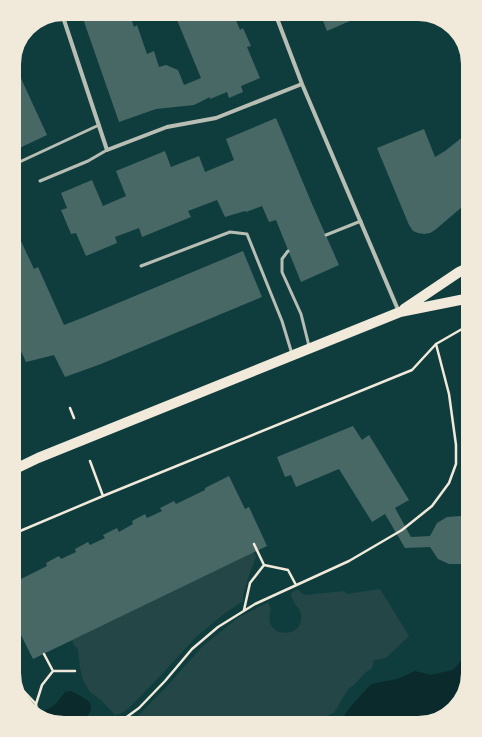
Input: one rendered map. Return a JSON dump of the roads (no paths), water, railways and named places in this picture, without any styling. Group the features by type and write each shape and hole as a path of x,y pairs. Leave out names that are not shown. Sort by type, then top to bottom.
{"main road":[{"path":"400,312 462,270"},
{"path":"20,467 38,458 400,312 462,300"}],"street":[{"path":"64,20 107,150 167,126 216,118 302,84"},
{"path":"278,20 302,84 400,312"}],"lane":[{"path":"20,161 99,125"},
{"path":"40,181 88,161 107,150"},
{"path":"326,235 361,221"},
{"path":"141,266 230,232 247,234 282,322 292,356"},
{"path":"288,251 282,259 282,272 301,314 310,348"}]}
